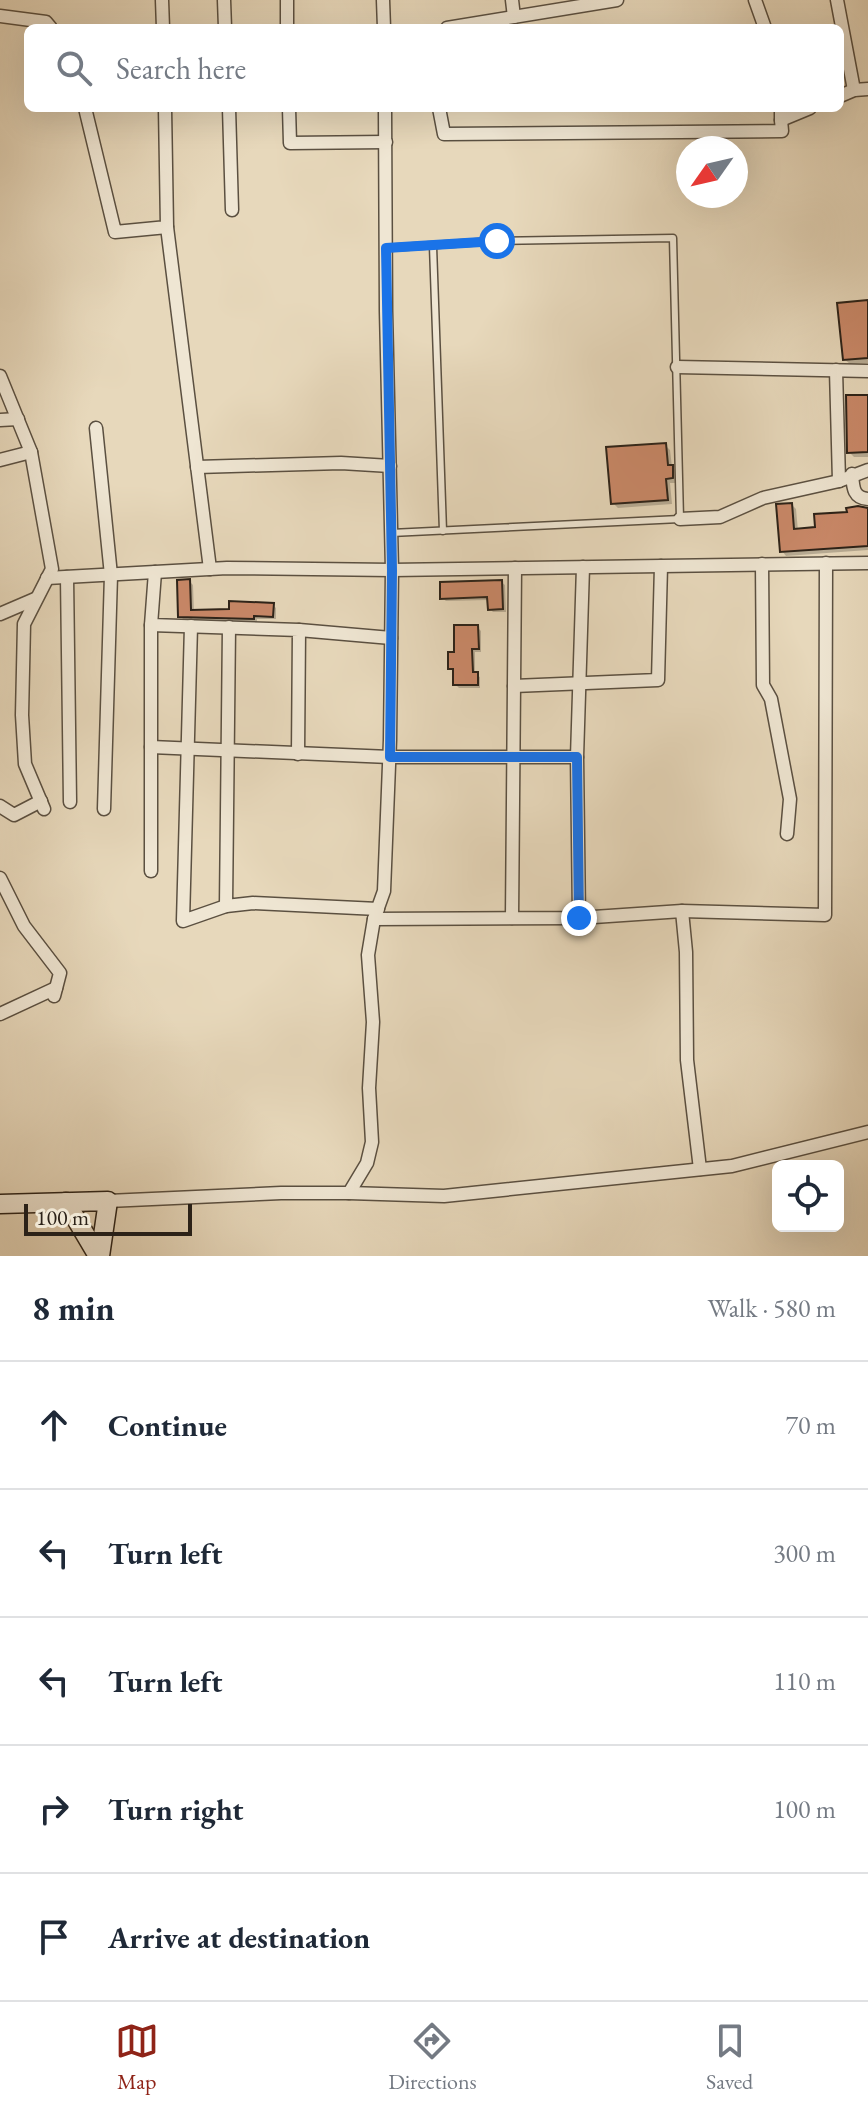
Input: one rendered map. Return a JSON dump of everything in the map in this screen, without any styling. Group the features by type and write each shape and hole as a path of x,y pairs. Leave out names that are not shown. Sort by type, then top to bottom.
{"street":[{"path":"162,0 163,24"},
{"path":"224,0 225,24"},
{"path":"287,0 287,24"},
{"path":"383,0 384,24"},
{"path":"512,0 514,17"},
{"path":"471,24 514,17 556,5 617,0"},
{"path":"755,0 764,24"},
{"path":"837,0 842,24"},
{"path":"0,16 48,24"},
{"path":"844,37 854,90"},
{"path":"844,94 868,89"},
{"path":"86,112 115,232 167,227"},
{"path":"165,112 167,227 210,569"},
{"path":"229,112 232,210"},
{"path":"289,112 290,143 386,142"},
{"path":"349,1193 367,1163 372,1142 369,1088 373,1022 368,955 384,891 390,757 392,570 385,112"},
{"path":"440,112 444,134 782,131 781,114"},
{"path":"677,367 868,371"},
{"path":"836,370 839,481"},
{"path":"0,376 31,452 52,569 24,624 22,715 25,764 42,805 14,815 0,806"},
{"path":"0,420 18,419"},
{"path":"96,428 111,575 104,809"},
{"path":"0,460 31,452"},
{"path":"197,467 341,463 390,466"},
{"path":"680,519 720,517 785,491 839,481 868,470"},
{"path":"852,474 856,494 868,499"},
{"path":"191,626 183,921 226,906 253,903 376,914 512,918 579,918 682,911 825,915 826,563"},
{"path":"47,578 210,569 392,570 868,563"},
{"path":"762,564 763,685 771,699 790,799 787,834"},
{"path":"514,686 658,680 661,566"},
{"path":"579,918 577,757 583,567"},
{"path":"512,918 515,568"},
{"path":"151,871 151,625 155,572"},
{"path":"67,577 70,802"},
{"path":"0,614 35,599"},
{"path":"151,625 299,630 391,638"},
{"path":"226,906 229,627"},
{"path":"298,754 299,630"},
{"path":"151,747 390,757 577,757"},
{"path":"0,878 24,926 60,973 55,992 0,1014"},
{"path":"682,911 686,952 687,1060 700,1169"},
{"path":"0,1204 281,1193 444,1196 732,1166 868,1132"},
{"path":"99,1256 108,1201"},
{"path":"66,1202 99,1256"}],"lane":[{"path":"386,248 497,241 673,238 680,519 391,533"},
{"path":"433,246 443,531"}],"building":[{"path":"868,300 868,358 843,360 837,303"},
{"path":"846,395 868,395 868,452 847,453"},
{"path":"666,443 668,465 673,465 673,478 666,479 668,500 611,504 606,447"},
{"path":"792,503 794,529 815,527 814,514 847,512 846,508 858,506 868,508 868,546 780,552 776,504"},
{"path":"190,579 191,610 229,609 229,601 274,603 273,617 178,617 177,580"},
{"path":"502,580 503,609 488,610 487,597 440,599 440,582"},
{"path":"454,625 478,625 479,649 472,649 473,672 478,672 478,685 453,685 453,669 448,669 448,652 454,652"}],"route":[{"path":"497,241 386,248 392,570 390,757 577,757 579,918"}]}
